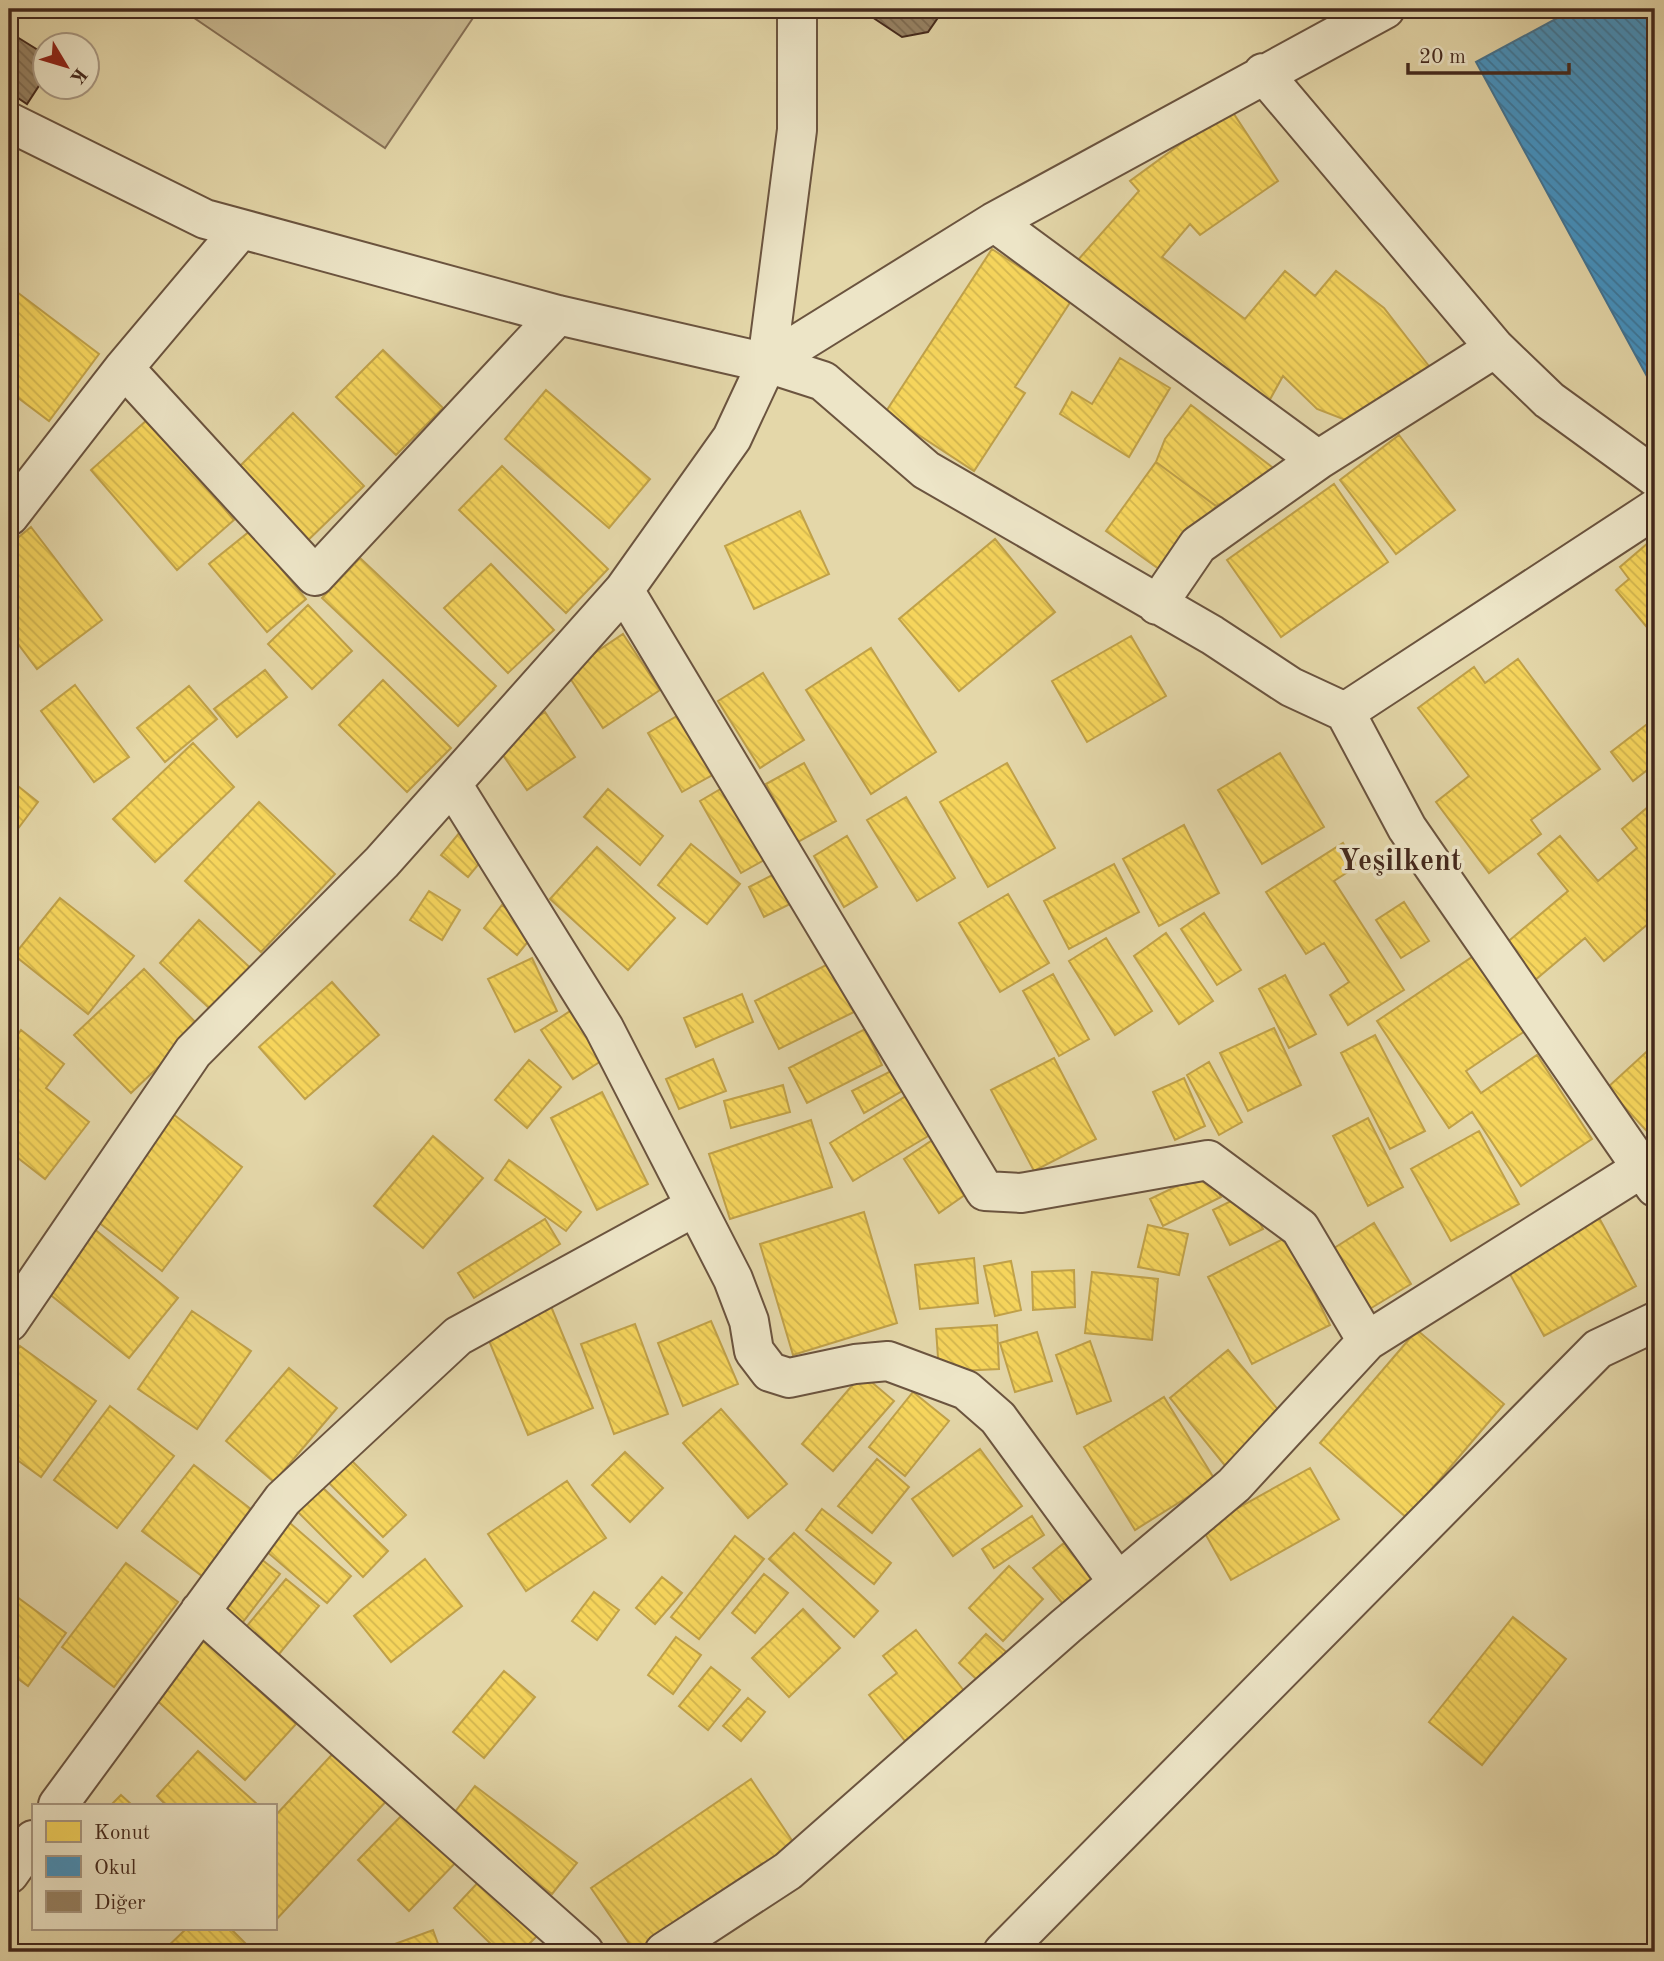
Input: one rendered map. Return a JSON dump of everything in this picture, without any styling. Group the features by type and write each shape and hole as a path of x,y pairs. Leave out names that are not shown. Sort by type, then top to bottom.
{"street":[{"path":"9,1322 193,1052 382,862 624,590 732,438 767,363 797,130 797,9"},
{"path":"767,363 994,222 1263,73 1385,9"},
{"path":"1263,73 1495,348 1549,400 1655,477"},
{"path":"9,122 205,219 558,315 767,363 823,381 926,470 1212,635 1291,687 1345,712 1407,828 1649,1178 1367,1341 1234,1485 1118,1582 788,1871 664,1952"},
{"path":"994,222 1318,460"},
{"path":"9,516 124,368 241,229"},
{"path":"124,368 315,576 558,315"},
{"path":"1157,605 1198,545 1318,460 1495,348"},
{"path":"1345,712 1655,509"},
{"path":"624,590 985,1191 1021,1193 1208,1160 1300,1228 1367,1341"},
{"path":"452,784 604,1028 733,1279 749,1321 754,1351 770,1372 789,1378 855,1364 888,1361 966,1390 998,1418 1118,1582"},
{"path":"59,1804 283,1500 458,1336 694,1207"},
{"path":"1003,1952 1598,1349 1655,1322"},
{"path":"200,1611 584,1952"},
{"path":"9,1874 32,1841"}],"shaded area":[{"path":"181,9 479,9 385,148"}],"building: Konut":[{"path":"1230,108 1278,181 1200,235 1190,224 1162,257 1245,319 1285,271 1315,296 1336,271 1384,308 1432,370 1364,427 1317,409 1283,376 1268,403 1077,261 1139,191 1130,181"},
{"path":"992,249 1071,301 1015,387 1025,393 974,471 885,413"},
{"path":"9,286 99,354 49,421 9,391"},
{"path":"383,350 443,408 396,455 336,397"},
{"path":"1120,358 1170,388 1129,457 1060,414 1072,392 1092,404"},
{"path":"546,390 650,479 609,528 505,439"},
{"path":"1191,405 1281,474 1216,506 1156,462 1165,439"},
{"path":"293,413 364,486 302,546 232,474"},
{"path":"147,420 234,520 177,570 91,470"},
{"path":"1399,435 1455,510 1396,554 1340,480"},
{"path":"1156,462 1216,506 1166,574 1106,531"},
{"path":"502,466 608,569 566,613 459,510"},
{"path":"1334,484 1388,562 1281,637 1227,560"},
{"path":"800,511 829,574 754,609 725,546"},
{"path":"31,527 102,620 37,669 9,632 9,545"},
{"path":"250,531 306,599 267,632 209,564"},
{"path":"1655,537 1655,637 1616,590 1629,579 1620,567"},
{"path":"995,539 1055,612 959,691 899,619"},
{"path":"360,558 496,686 458,726 322,598"},
{"path":"491,564 554,630 508,673 444,608"},
{"path":"308,605 352,651 312,689 268,644"},
{"path":"623,634 660,690 603,728 566,672"},
{"path":"1131,636 1166,696 1087,742 1052,681"},
{"path":"871,648 936,752 871,794 806,690"},
{"path":"1518,659 1600,769 1531,820 1541,834 1489,873 1436,802 1469,776 1418,708 1474,667 1485,683"},
{"path":"265,670 287,697 237,737 214,709"},
{"path":"763,673 804,740 760,768 718,701"},
{"path":"383,680 451,748 407,792 339,725"},
{"path":"75,685 129,757 94,782 41,711"},
{"path":"189,686 217,719 165,762 137,728"},
{"path":"689,709 723,769 682,792 648,733"},
{"path":"545,712 575,757 527,790 496,745"},
{"path":"1655,718 1655,764 1633,781 1611,752"},
{"path":"193,743 234,787 155,862 113,819"},
{"path":"1280,753 1324,827 1262,864 1218,790"},
{"path":"804,763 836,821 798,842 766,784"},
{"path":"1007,763 1055,848 988,887 940,802"},
{"path":"9,779 38,802 11,838 9,836"},
{"path":"736,780 777,853 741,873 700,801"},
{"path":"608,789 663,836 640,865 584,817"},
{"path":"906,797 955,878 917,901 867,820"},
{"path":"1655,801 1655,918 1604,961 1585,938 1528,986 1498,950 1568,891 1538,854 1560,836 1598,881 1637,848 1622,829"},
{"path":"259,802 335,874 261,952 185,881"},
{"path":"1184,825 1219,893 1159,926 1123,859"},
{"path":"460,832 487,854 468,877 441,855"},
{"path":"847,836 877,887 844,907 814,856"},
{"path":"1343,843 1357,866 1334,881 1404,990 1348,1025 1330,995 1349,982 1324,943 1306,954 1266,892"},
{"path":"691,844 740,884 707,924 658,885"},
{"path":"597,847 675,918 628,970 550,899"},
{"path":"1114,864 1139,912 1069,949 1044,901"},
{"path":"782,870 798,900 764,917 749,887"},
{"path":"429,891 460,910 442,940 410,920"},
{"path":"1008,894 1049,963 1000,992 959,923"},
{"path":"60,898 134,956 88,1014 14,955"},
{"path":"1404,902 1429,941 1401,958 1376,920"},
{"path":"502,905 536,932 517,955 484,928"},
{"path":"1204,913 1241,970 1217,985 1181,929"},
{"path":"199,920 259,976 220,1018 160,963"},
{"path":"1166,933 1213,1001 1179,1024 1134,956"},
{"path":"1106,938 1152,1011 1115,1035 1069,961"},
{"path":"1478,953 1528,1029 1466,1071 1481,1093 1537,1055 1592,1139 1521,1186 1472,1112 1449,1128 1377,1021"},
{"path":"532,958 557,1011 515,1032 488,979"},
{"path":"830,963 854,1012 779,1049 755,1001"},
{"path":"144,969 200,1027 131,1093 74,1035"},
{"path":"1053,974 1089,1039 1059,1056 1023,991"},
{"path":"1285,975 1316,1034 1289,1048 1259,989"},
{"path":"332,982 379,1035 305,1099 259,1047"},
{"path":"742,994 753,1022 696,1047 684,1018"},
{"path":"581,1004 612,1054 573,1079 541,1030"},
{"path":"1274,1028 1301,1085 1248,1111 1220,1053"},
{"path":"865,1029 882,1065 807,1103 789,1068"},
{"path":"21,1030 64,1064 46,1088 89,1122 45,1179 9,1151 9,1047"},
{"path":"1375,1035 1425,1131 1390,1149 1341,1053"},
{"path":"1655,1044 1655,1140 1607,1088"},
{"path":"1054,1058 1096,1139 1034,1171 991,1090"},
{"path":"713,1059 726,1091 679,1109 666,1079"},
{"path":"529,1060 561,1087 527,1128 495,1100"},
{"path":"1209,1062 1242,1122 1219,1135 1187,1075"},
{"path":"891,1071 902,1091 864,1113 852,1091"},
{"path":"1184,1078 1205,1126 1175,1140 1153,1092"},
{"path":"783,1085 790,1112 731,1128 724,1101"},
{"path":"602,1092 648,1184 597,1210 551,1118"},
{"path":"906,1096 930,1135 853,1181 830,1143"},
{"path":"173,1114 242,1167 162,1271 93,1218"},
{"path":"1368,1118 1403,1187 1368,1206 1333,1136"},
{"path":"811,1120 832,1187 730,1219 709,1154"},
{"path":"1479,1131 1519,1204 1451,1241 1411,1169"},
{"path":"433,1136 483,1178 423,1248 374,1206"},
{"path":"934,1139 969,1192 939,1213 904,1159"},
{"path":"509,1160 581,1212 566,1231 495,1180"},
{"path":"1208,1171 1221,1197 1163,1226 1150,1199"},
{"path":"1245,1194 1263,1229 1230,1245 1213,1210"},
{"path":"864,1212 897,1323 793,1355 760,1244"},
{"path":"1597,1214 1636,1286 1544,1336 1505,1265"},
{"path":"545,1219 560,1244 474,1298 458,1273"},
{"path":"1374,1223 1411,1284 1368,1310 1331,1250"},
{"path":"1148,1225 1188,1234 1179,1275 1138,1267"},
{"path":"92,1227 178,1298 129,1358 42,1288"},
{"path":"1287,1237 1330,1325 1252,1364 1208,1277"},
{"path":"974,1258 978,1303 920,1309 915,1265"},
{"path":"1011,1261 1021,1310 995,1316 984,1266"},
{"path":"1074,1270 1075,1307 1033,1310 1032,1272"},
{"path":"1092,1272 1158,1279 1152,1340 1085,1333"},
{"path":"550,1304 593,1408 528,1435 485,1331"},
{"path":"192,1311 251,1351 197,1429 138,1389"},
{"path":"711,1321 738,1384 683,1406 658,1343"},
{"path":"635,1324 668,1414 614,1434 581,1344"},
{"path":"997,1325 999,1369 939,1372 936,1329"},
{"path":"1417,1330 1504,1404 1407,1518 1320,1443"},
{"path":"1037,1332 1052,1381 1015,1392 1000,1343"},
{"path":"1090,1341 1111,1401 1077,1414 1056,1355"},
{"path":"20,1346 96,1401 41,1477 9,1454 9,1362"},
{"path":"1228,1350 1286,1419 1227,1468 1170,1398"},
{"path":"289,1368 337,1408 274,1482 226,1441"},
{"path":"862,1374 894,1401 833,1471 802,1444"},
{"path":"913,1392 949,1421 905,1476 869,1447"},
{"path":"1164,1397 1215,1480 1135,1530 1084,1447"},
{"path":"110,1406 174,1456 117,1528 54,1480"},
{"path":"721,1409 787,1484 748,1518 683,1443"},
{"path":"980,1449 1022,1506 953,1556 912,1499"},
{"path":"625,1452 663,1488 630,1522 592,1485"},
{"path":"346,1455 406,1515 383,1537 324,1478"},
{"path":"877,1459 909,1487 872,1533 838,1506"},
{"path":"194,1465 252,1510 202,1576 142,1531"},
{"path":"1310,1468 1339,1519 1231,1580 1202,1528"},
{"path":"567,1481 606,1538 526,1591 488,1534"},
{"path":"319,1484 388,1551 363,1577 295,1509"},
{"path":"822,1509 891,1563 874,1584 806,1530"},
{"path":"1032,1516 1044,1535 994,1568 982,1549"},
{"path":"283,1517 351,1576 327,1603 259,1545"},
{"path":"794,1533 878,1611 854,1637 769,1559"},
{"path":"735,1536 764,1559 699,1639 671,1617"},
{"path":"1064,1543 1093,1579 1063,1604 1033,1568"},
{"path":"256,1555 280,1574 236,1631 212,1612"},
{"path":"425,1559 462,1606 391,1662 354,1616"},
{"path":"126,1563 178,1602 114,1687 62,1647"},
{"path":"1009,1566 1043,1599 1003,1641 969,1608"},
{"path":"764,1574 788,1593 755,1633 732,1613"},
{"path":"662,1577 682,1593 655,1624 636,1608"},
{"path":"286,1579 319,1606 274,1660 241,1633"},
{"path":"9,1591 66,1633 28,1686 9,1672"},
{"path":"594,1592 619,1610 597,1640 572,1621"},
{"path":"803,1609 840,1648 789,1697 752,1658"},
{"path":"1513,1617 1566,1659 1482,1765 1429,1722"},
{"path":"916,1630 965,1692 905,1741 869,1695 897,1673 883,1656"},
{"path":"986,1634 1013,1658 986,1688 959,1663"},
{"path":"676,1637 701,1655 673,1694 648,1675"},
{"path":"203,1640 296,1724 245,1780 152,1696"},
{"path":"711,1667 740,1690 708,1730 679,1706"},
{"path":"504,1671 535,1697 484,1758 453,1732"},
{"path":"748,1698 765,1712 741,1741 723,1726"},
{"path":"339,1747 391,1796 276,1920 276,1815"},
{"path":"198,1751 257,1804 165,1804 157,1796"},
{"path":"751,1779 795,1845 635,1952 591,1888"},
{"path":"475,1786 577,1863 552,1894 451,1817"},
{"path":"121,1795 131,1804 112,1804"},
{"path":"409,1808 460,1858 409,1911 358,1860"},
{"path":"485,1875 542,1931 521,1952 499,1952 454,1908"},
{"path":"185,1930 232,1930 254,1952 162,1952"},
{"path":"433,1930 441,1952 373,1952"}],"building: Okul":[{"path":"1574,9 1655,9 1655,376 1649,380 1476,62"}],"building: Diğer":[{"path":"860,9 944,9 928,32 902,37"},
{"path":"9,32 32,46 32,96 27,104 9,92"}],"district":[{"name":"Yeşilkent","path":"1400,862"}]}
